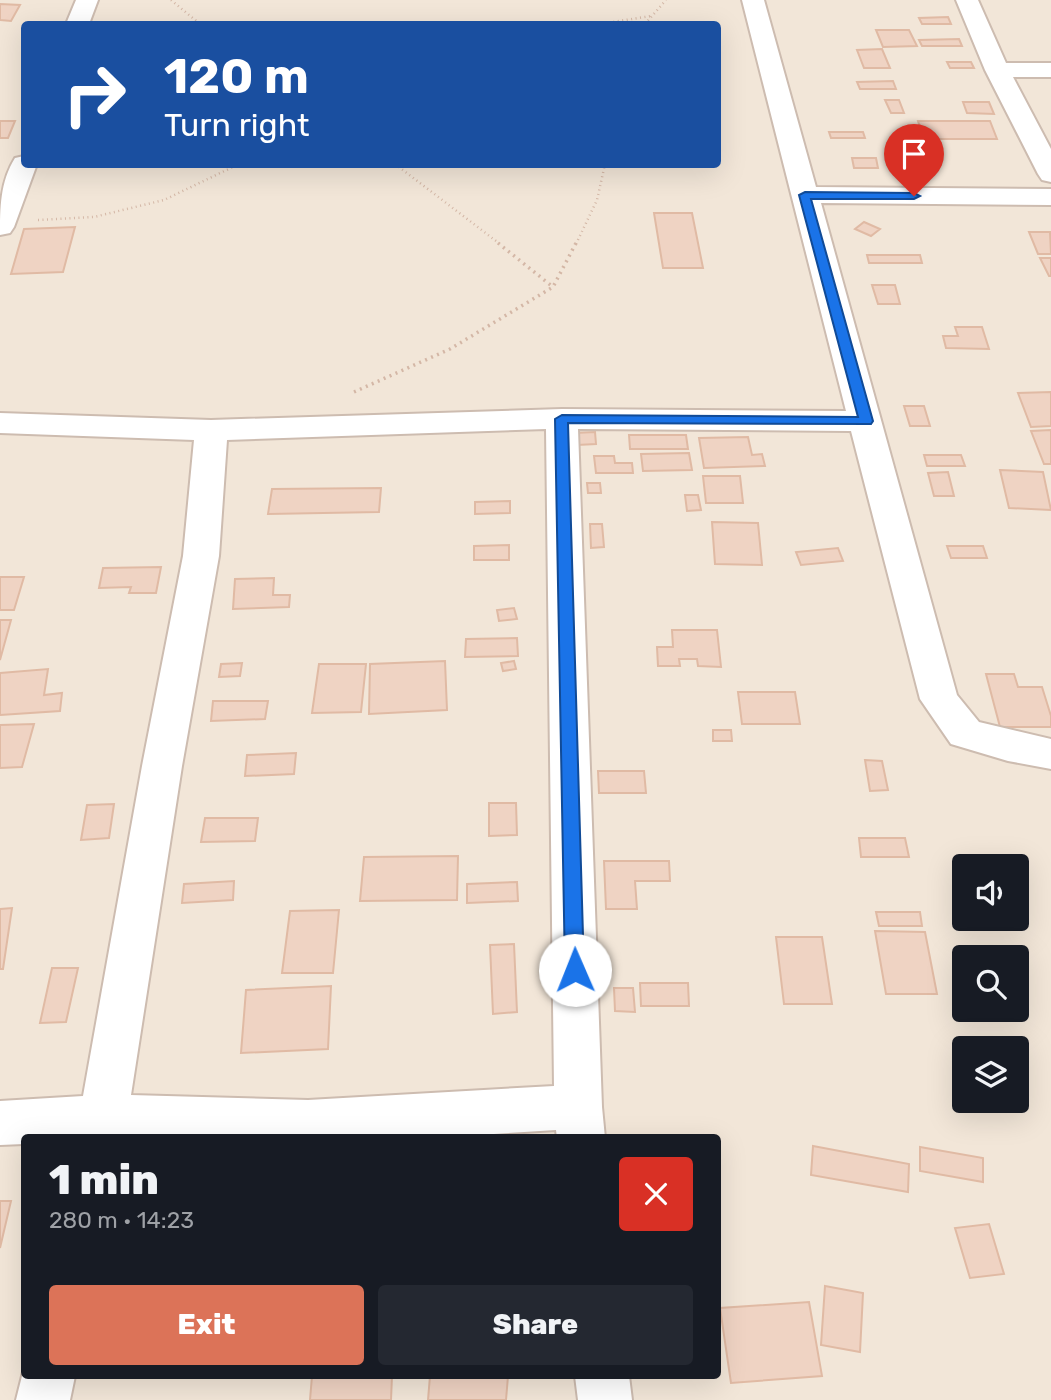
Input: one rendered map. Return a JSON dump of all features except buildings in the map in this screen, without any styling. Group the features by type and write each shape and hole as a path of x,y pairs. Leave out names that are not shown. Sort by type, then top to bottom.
{"street":[{"path":"79,21 87,0"},
{"path":"753,0 939,699 965,733 1008,746 1051,754"},
{"path":"967,0 997,70 1051,174"},
{"path":"997,70 1051,70"},
{"path":"1,225 22,168"},
{"path":"805,195 1051,197"},
{"path":"0,423 211,430 562,419 866,421"},
{"path":"0,1122 103,1127 308,1122 579,1122 562,419"},
{"path":"103,1127 162,766 201,556 211,430"},
{"path":"43,1400 47,1379"},
{"path":"602,1379 605,1400"}],"path":[{"path":"171,0 196,21"},
{"path":"647,21 666,0"},
{"path":"619,21 651,16"},
{"path":"1,225 94,217 164,200 231,168"},
{"path":"399,168 553,287"},
{"path":"342,395 450,349 553,287 588,221 597,200 604,168"}],"shaded area":[{"path":"0,0 1051,0 1051,1400 0,1400"}],"route":[{"path":"575,970 562,419 866,421 805,195 914,196"}]}
